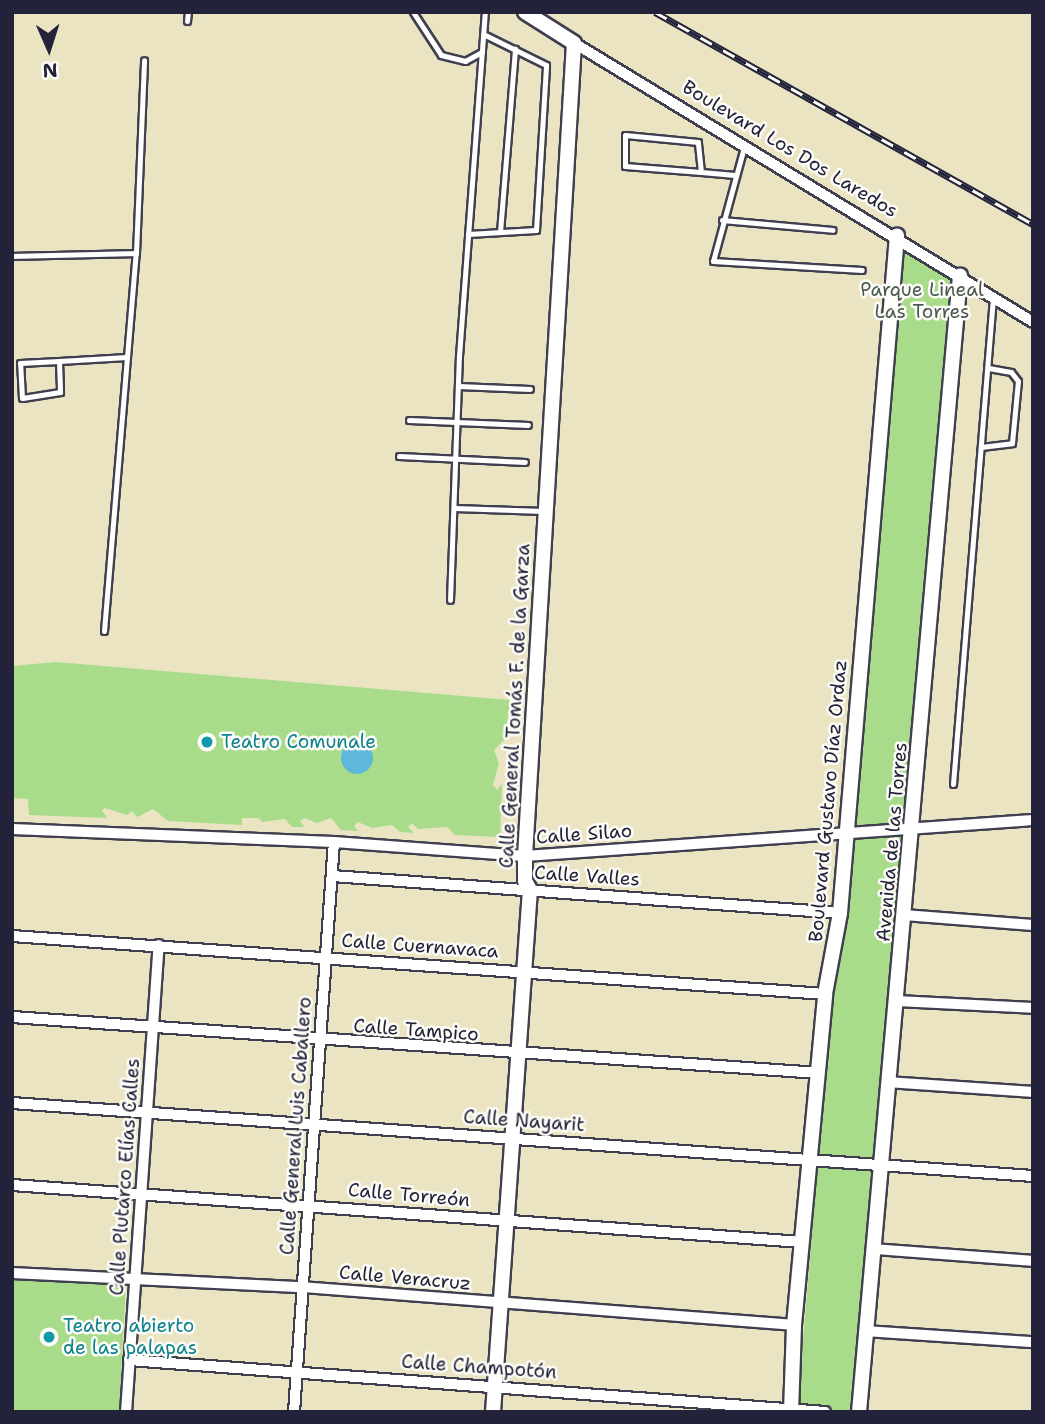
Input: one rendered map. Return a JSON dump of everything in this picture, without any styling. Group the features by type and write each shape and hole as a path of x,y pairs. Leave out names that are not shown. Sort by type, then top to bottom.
{"street":[{"name":"Boulevard Los Dos Laredos","path":"525,12 897,235 1033,321"},
{"name":"Calle General Tomás F. de la Garza","path":"493,1412 530,890 525,881 525,856 574,43"},
{"name":"Boulevard Gustavo Díaz Ordaz","path":"791,1410 794,1325 825,994 840,913 897,235"},
{"name":"Avenida de las Torres","path":"859,1412 960,275"},
{"name":"Calle Silao","path":"12,829 334,842 525,856 1033,820"},
{"name":"Calle General Luis Caballero","path":"293,1412 334,842"},
{"name":"Calle Valles","path":"332,876 840,913"},
{"path":"904,915 1033,925"},
{"name":"Calle Cuernavaca","path":"12,936 326,956 825,994"},
{"name":"Calle Plutarco Elías Calles","path":"126,1412 159,945"},
{"path":"897,1001 1033,1008"},
{"name":"Calle Tampico","path":"12,1017 818,1073"},
{"path":"888,1082 1033,1092"},
{"name":"Calle Nayarit","path":"12,1103 1033,1175"},
{"name":"Calle Torreón","path":"12,1185 141,1192 802,1242"},
{"path":"874,1249 1033,1261"},
{"name":"Calle Veracruz","path":"12,1273 302,1287 794,1325"},
{"path":"866,1331 1033,1342"},
{"name":"Calle Champotón","path":"129,1360 296,1370 825,1412"}],"lane":[{"path":"187,21 188,12"},
{"path":"413,12 441,55 465,61 482,52"},
{"path":"450,600 458,386 485,12"},
{"path":"468,234 536,230 548,73 546,65 483,34"},
{"path":"500,232 515,49"},
{"path":"104,631 136,253 145,60"},
{"path":"701,172 698,142 625,135 625,166 735,175"},
{"path":"744,144 712,256 719,264 862,270"},
{"path":"722,220 833,230"},
{"path":"12,256 136,253"},
{"path":"953,784 993,296"},
{"path":"59,361 60,392 22,398 20,363 127,357"},
{"path":"981,447 1010,446 1018,381 1011,372 988,369"},
{"path":"458,386 530,388"},
{"path":"409,420 528,425"},
{"path":"399,456 525,462"},
{"path":"454,508 544,511"}],"green space":[{"name":"Parque Lineal Las Torres","path":"896,244 955,278 851,1412 797,1412"},
{"path":"56,662 510,700 505,739 494,750 499,763 493,785 497,790 502,784 500,837 455,835 447,827 418,829 412,823 408,827 414,833 400,832 392,825 372,828 358,822 354,826 358,831 341,830 331,818 317,823 304,818 300,821 305,827 292,827 285,819 262,822 259,818 242,818 242,825 168,821 153,809 137,817 132,811 127,815 105,808 102,810 107,818 29,815 28,799 12,798 12,666"},
{"path":"12,1279 126,1285 119,1412 12,1412"}],"water":[{"path":"357,742 369,746 373,758 369,770 357,774 345,770 341,758 345,746"}],"railway":[{"path":"655,12 1033,224"}],"place":[{"name":"Teatro Comunale","path":"207,742"},
{"name":"Teatro abierto de las palapas","path":"49,1337"}]}
